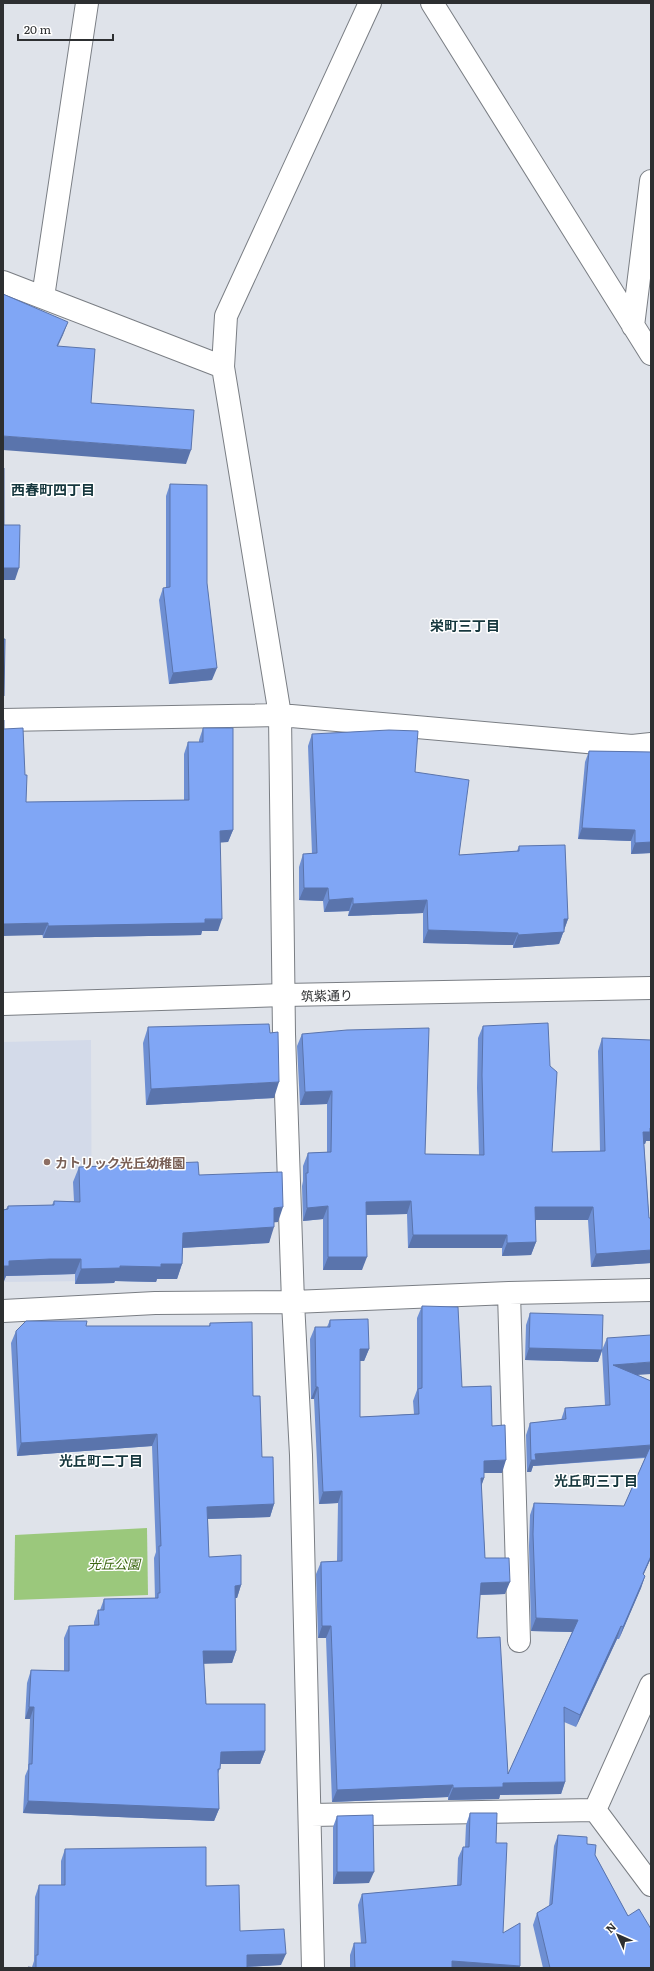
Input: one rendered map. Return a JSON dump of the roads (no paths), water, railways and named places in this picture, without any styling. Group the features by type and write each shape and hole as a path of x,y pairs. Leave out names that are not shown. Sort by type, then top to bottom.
{"street":[{"path":"43,297 87,3"},
{"path":"313,1968 311,1815 301,1455 293,1302 284,995 280,715 223,368 226,316 370,3"},
{"path":"432,3 651,354"},
{"path":"633,326 651,181"},
{"path":"3,282 223,368"},
{"path":"3,720 280,715 632,746 651,744"},
{"name":"筑紫通り","path":"3,1004 284,995 651,988"},
{"path":"3,1311 155,1303 293,1302 508,1293 651,1290"},
{"path":"508,1293 518,1641"},
{"path":"595,1810 651,1685"},
{"path":"311,1815 595,1810"},
{"path":"595,1810 651,1885"}],"place":[{"name":"カトリック光丘幼稚園","path":"47,1162"}],"district":[{"name":"西春町四丁目","path":"53,489"},
{"name":"栄町三丁目","path":"465,625"},
{"name":"光丘町二丁目","path":"101,1460"},
{"name":"光丘町三丁目","path":"596,1480"}],"park label":[{"name":"光丘公園","path":"114,1563"}]}
